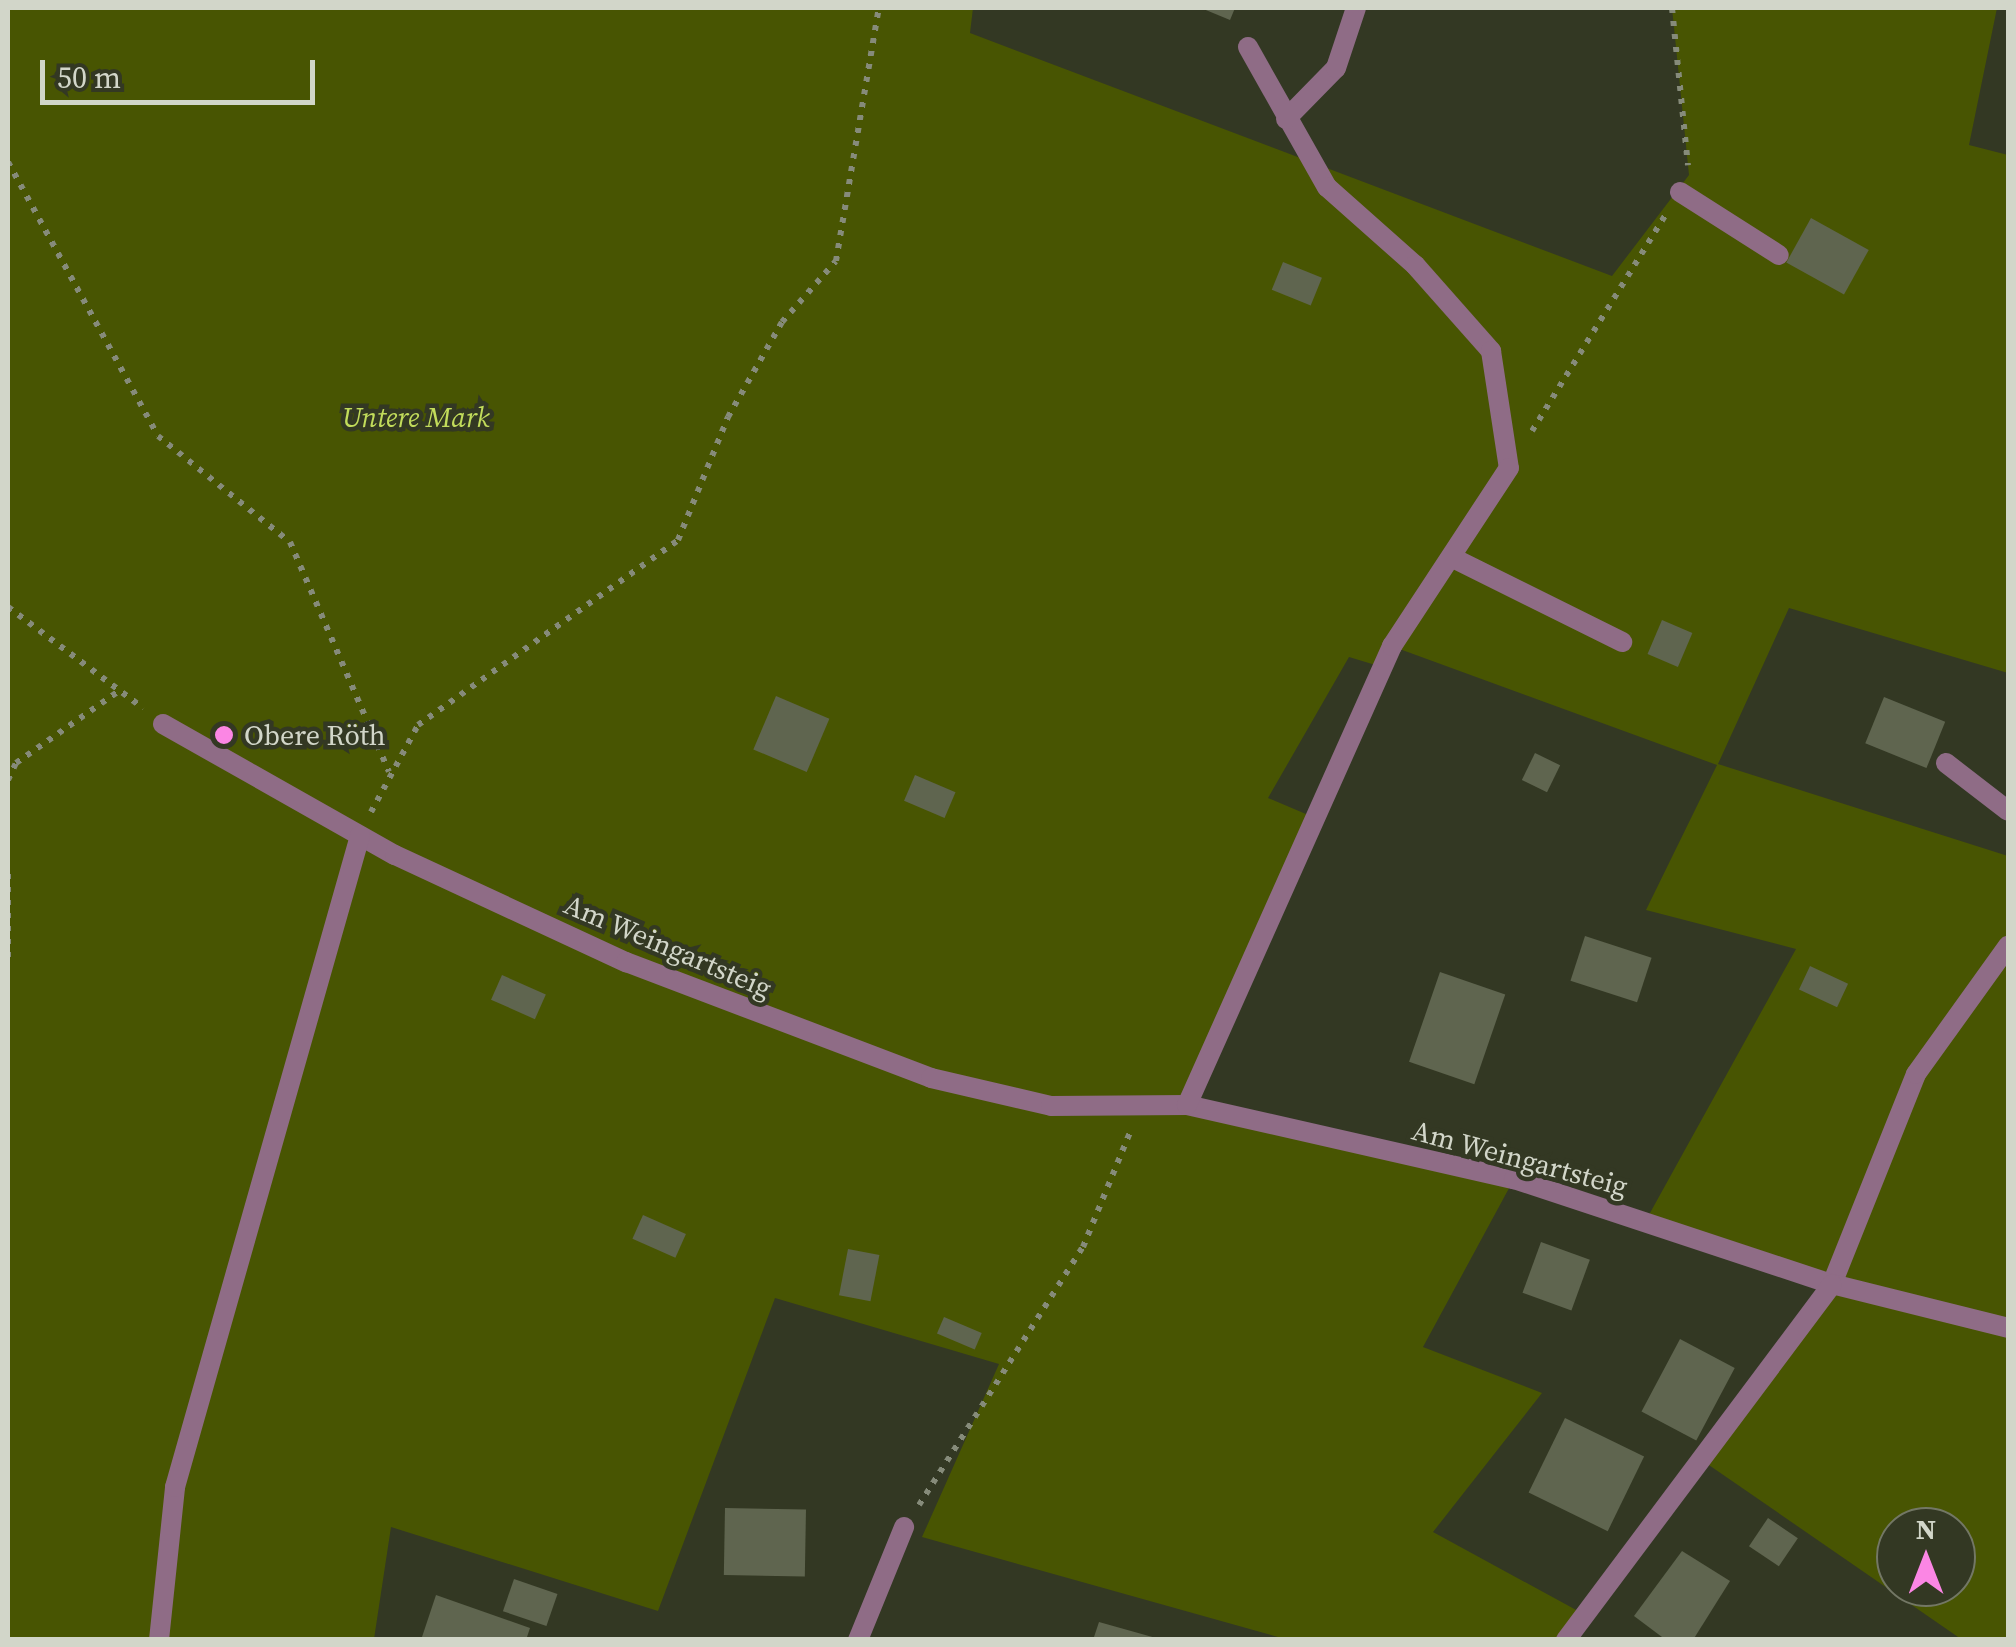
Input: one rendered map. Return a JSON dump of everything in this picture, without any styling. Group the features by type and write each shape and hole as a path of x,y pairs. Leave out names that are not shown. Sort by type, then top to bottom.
{"street":[{"path":"1286,119 1336,68 1356,8"},
{"path":"1187,1104 1392,646 1509,468 1490,350 1415,265 1326,187 1248,47"},
{"path":"1680,192 1779,255"},
{"path":"1453,558 1622,642"},
{"name":"Am Weingartsteig","path":"164,724 360,836 626,962 930,1078 1051,1106 1187,1104 1514,1179 1832,1284 2008,1328"},
{"path":"1946,763 2008,811"},
{"path":"159,1640 175,1488 360,836"},
{"path":"1566,1640 1832,1284 1916,1074 2008,946"},
{"path":"858,1640 904,1527"}],"path":[{"path":"360,836 389,772 418,725 678,540 728,417 773,338 836,261 879,8"},
{"path":"1509,468 1690,175 1672,8"},
{"path":"8,162 158,436 290,542 389,772"},
{"path":"8,607 164,724"},
{"path":"8,780 16,764 119,690"},
{"path":"8,874 8,965"},
{"path":"904,1527 1083,1247 1124,1158 1138,1106"}],"green space":[{"name":"Untere Mark","path":"8,8 973,8 970,33 1612,276 1689,175 1672,8 1997,8 1969,145 2008,155 2008,673 1789,608 1718,764 2008,856 2008,1639 1961,1639 1915,1607 1976,1607 1976,1507 1876,1507 1876,1580 1703,1461 1832,1285 1645,1222 1796,949 1646,910 1717,765 1394,647 1382,667 1349,657 1268,798 1313,817 1187,1104 1514,1179 1423,1347 1542,1393 1433,1532 1589,1617 1564,1639 1285,1639 922,1537 999,1364 775,1298 658,1611 391,1527 374,1639 8,1640"}],"building":[{"path":"1201,8 1235,8 1230,20"},
{"path":"1811,218 1869,250 1844,295 1786,263"},
{"path":"1283,262 1322,278 1311,306 1272,290"},
{"path":"1662,620 1692,633 1678,667 1648,654"},
{"path":"776,696 829,719 807,772 753,749"},
{"path":"1884,697 1945,722 1926,768 1865,743"},
{"path":"1535,753 1560,765 1547,792 1522,780"},
{"path":"915,775 956,792 945,818 904,801"},
{"path":"1585,936 1652,958 1637,1002 1570,981"},
{"path":"1810,966 1848,984 1837,1007 1799,990"},
{"path":"1440,972 1505,994 1474,1084 1409,1062"},
{"path":"502,975 546,995 535,1019 491,1000"},
{"path":"643,1215 686,1234 675,1258 632,1239"},
{"path":"1541,1242 1590,1260 1571,1311 1523,1293"},
{"path":"848,1249 879,1255 870,1301 839,1295"},
{"path":"944,1317 982,1333 975,1350 937,1334"},
{"path":"1680,1339 1735,1368 1696,1441 1642,1411"},
{"path":"1565,1418 1644,1457 1608,1531 1529,1493"},
{"path":"725,1508 806,1509 805,1576 724,1575"},
{"path":"1768,1518 1798,1538 1779,1566 1749,1546"},
{"path":"1682,1551 1730,1581 1693,1640 1666,1640 1634,1616"},
{"path":"514,1579 557,1594 546,1626 503,1611"},
{"path":"436,1595 530,1628 526,1640 421,1640"},
{"path":"1099,1622 1156,1638 1156,1640 1093,1640"}],"place":[{"name":"Obere Röth","path":"224,735"}]}
